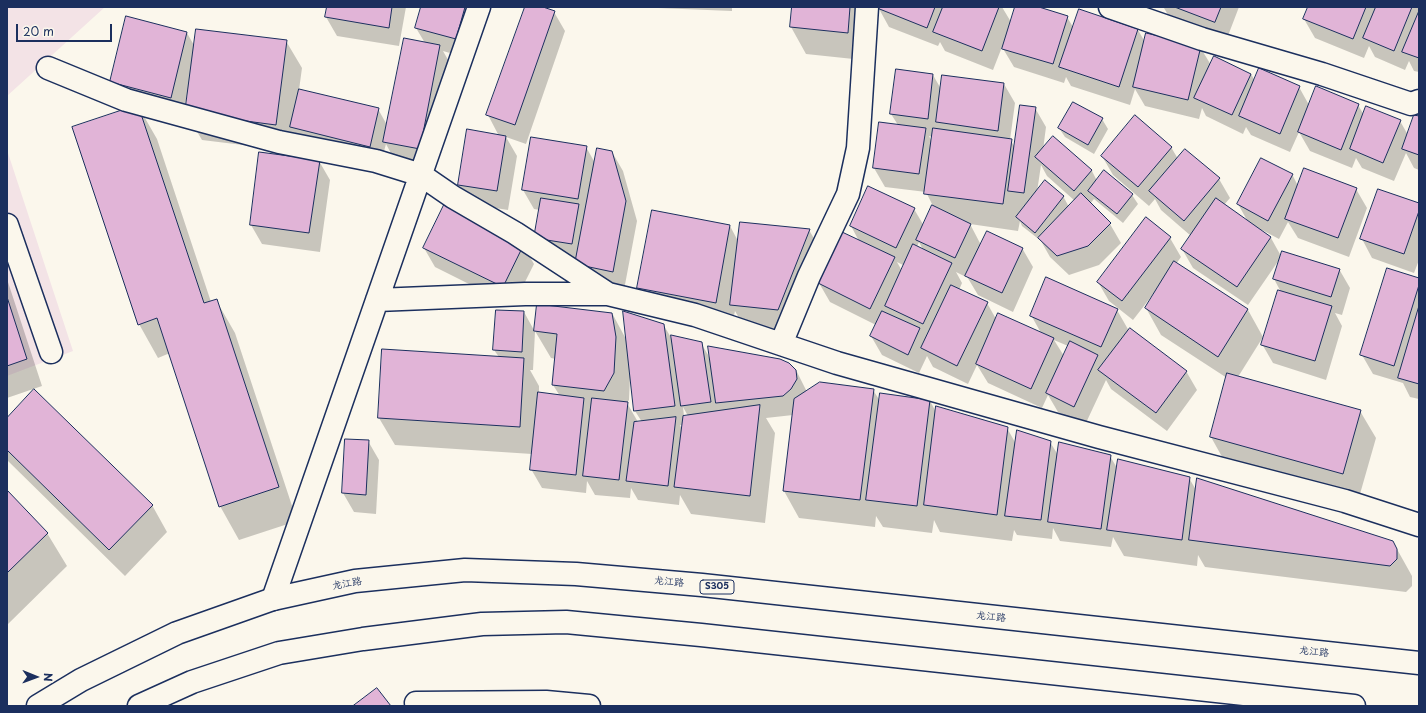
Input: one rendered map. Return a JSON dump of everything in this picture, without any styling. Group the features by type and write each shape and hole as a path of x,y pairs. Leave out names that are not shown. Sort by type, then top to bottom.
{"street":[{"path":"273,599 479,7"},
{"path":"781,344 808,276 848,194 858,148 867,7"},
{"path":"1110,7 1202,39 1322,74 1411,104 1419,101"},
{"path":"48,68 126,100 279,142 376,160 421,175 453,197 515,233 608,294"},
{"path":"7,225 51,352"},
{"path":"377,300 525,294 608,294 696,315 837,363 1099,437 1345,501 1419,525"},
{"name":"龙江路","path":"38,706 81,680 177,633 273,599 355,581 465,570 576,574 710,586 1419,663"},
{"path":"138,706 192,682 279,653 363,639 482,624 566,622 701,635 1354,706"},
{"path":"416,703 546,702 588,706"}],"shaded area":[{"path":"7,7 105,7 7,96"},
{"path":"7,150 73,351 7,376"}],"building":[{"path":"327,7 392,7 389,28 325,17"},
{"path":"421,7 465,7 456,39 415,28"},
{"path":"525,7 543,7 555,11 515,125 486,115"},
{"path":"792,7 850,7 848,33 790,27"},
{"path":"877,7 935,7 927,28"},
{"path":"943,7 999,7 982,51 933,32"},
{"path":"1015,7 1039,7 1068,16 1053,64 1002,49"},
{"path":"1175,7 1221,7 1215,22"},
{"path":"1308,7 1366,7 1353,39 1303,19"},
{"path":"1376,7 1412,7 1394,51 1363,38"},
{"path":"1079,9 1138,29 1119,87 1059,67"},
{"path":"1419,11 1419,58 1402,52"},
{"path":"126,16 187,32 171,98 110,82"},
{"path":"196,29 287,40 276,125 185,113"},
{"path":"1146,33 1201,46 1188,100 1133,87"},
{"path":"404,38 440,45 420,149 383,142"},
{"path":"1214,56 1251,74 1232,115 1194,98"},
{"path":"1259,68 1300,86 1280,134 1239,116"},
{"path":"896,69 933,74 928,119 890,114"},
{"path":"942,75 1004,83 998,131 936,122"},
{"path":"1316,86 1359,104 1341,150 1298,132"},
{"path":"299,89 379,108 370,147 290,127"},
{"path":"1073,102 1103,118 1088,145 1058,128"},
{"path":"138,105 204,303 217,299 279,487 219,507 157,318 138,325 72,127"},
{"path":"1020,105 1036,107 1024,193 1008,191"},
{"path":"1366,106 1401,120 1383,163 1350,149"},
{"path":"1135,115 1172,147 1138,187 1101,156"},
{"path":"1414,115 1419,116 1419,155 1402,149"},
{"path":"879,122 926,128 919,174 873,168"},
{"path":"933,128 1012,139 1003,204 924,194"},
{"path":"467,129 506,136 497,191 458,185"},
{"path":"1053,136 1092,170 1074,191 1035,157"},
{"path":"531,137 587,146 578,199 522,190"},
{"path":"597,148 612,151 626,201 613,272 575,264"},
{"path":"1185,149 1220,178 1184,221 1149,191"},
{"path":"259,152 320,160 309,233 250,225"},
{"path":"1261,158 1293,174 1268,221 1237,204"},
{"path":"1304,168 1357,188 1338,238 1285,219"},
{"path":"1104,170 1133,194 1117,214 1088,191"},
{"path":"1045,180 1064,196 1035,233 1016,217"},
{"path":"868,186 915,208 896,248 850,226"},
{"path":"1378,189 1419,203 1419,211 1404,254 1360,239"},
{"path":"1081,193 1111,223 1088,246 1057,256 1038,238"},
{"path":"541,198 579,204 572,244 534,238"},
{"path":"1216,198 1271,237 1237,287 1181,249"},
{"path":"444,205 524,244 503,287 423,248"},
{"path":"932,205 971,224 955,258 916,240"},
{"path":"652,210 730,225 716,303 637,288"},
{"path":"1146,217 1171,237 1122,301 1097,282"},
{"path":"740,222 810,229 778,310 730,305"},
{"path":"987,231 1023,248 1002,293 965,276"},
{"path":"842,232 895,257 870,309 818,283"},
{"path":"913,244 952,263 923,324 885,306"},
{"path":"1282,251 1340,269 1331,297 1273,279"},
{"path":"1174,261 1248,309 1218,357 1145,308"},
{"path":"1387,268 1419,278 1419,285 1394,366 1360,355"},
{"path":"1046,277 1118,309 1101,347 1030,316"},
{"path":"951,285 988,302 957,366 921,348"},
{"path":"1278,290 1332,306 1315,361 1261,345"},
{"path":"7,297 27,359 7,366"},
{"path":"537,304 612,313 616,337 614,373 604,391 552,385 557,334 534,331"},
{"path":"1419,306 1419,384 1398,378"},
{"path":"496,310 524,311 522,352 493,350"},
{"path":"623,311 664,324 675,406 634,411"},
{"path":"882,311 920,328 908,355 870,336"},
{"path":"998,313 1054,338 1031,389 976,364"},
{"path":"1130,328 1187,371 1156,413 1098,370"},
{"path":"671,335 702,342 711,402 681,406"},
{"path":"1070,341 1098,355 1074,407 1046,393"},
{"path":"708,346 780,359 789,363 796,370 797,379 791,389 783,396 716,403"},
{"path":"382,349 524,358 520,427 378,418"},
{"path":"1227,373 1361,410 1343,474 1210,437"},
{"path":"820,382 874,389 860,500 783,491 794,399"},
{"path":"34,389 153,505 109,550 7,450 7,418"},
{"path":"538,392 584,398 576,475 530,470"},
{"path":"880,393 930,400 917,506 866,500"},
{"path":"592,398 628,402 619,480 583,476"},
{"path":"760,405 750,496 674,487 683,416"},
{"path":"936,406 1008,427 997,515 924,505"},
{"path":"676,417 668,486 626,481 634,422"},
{"path":"1017,430 1051,441 1041,520 1005,516"},
{"path":"345,439 369,440 366,495 342,493"},
{"path":"1059,442 1111,455 1101,529 1048,522"},
{"path":"1118,459 1190,477 1182,540 1107,530"},
{"path":"1197,478 1393,541 1397,549 1397,559 1390,566 1189,540"},
{"path":"7,490 48,533 7,573"},
{"path":"377,688 391,706 353,706"}]}
